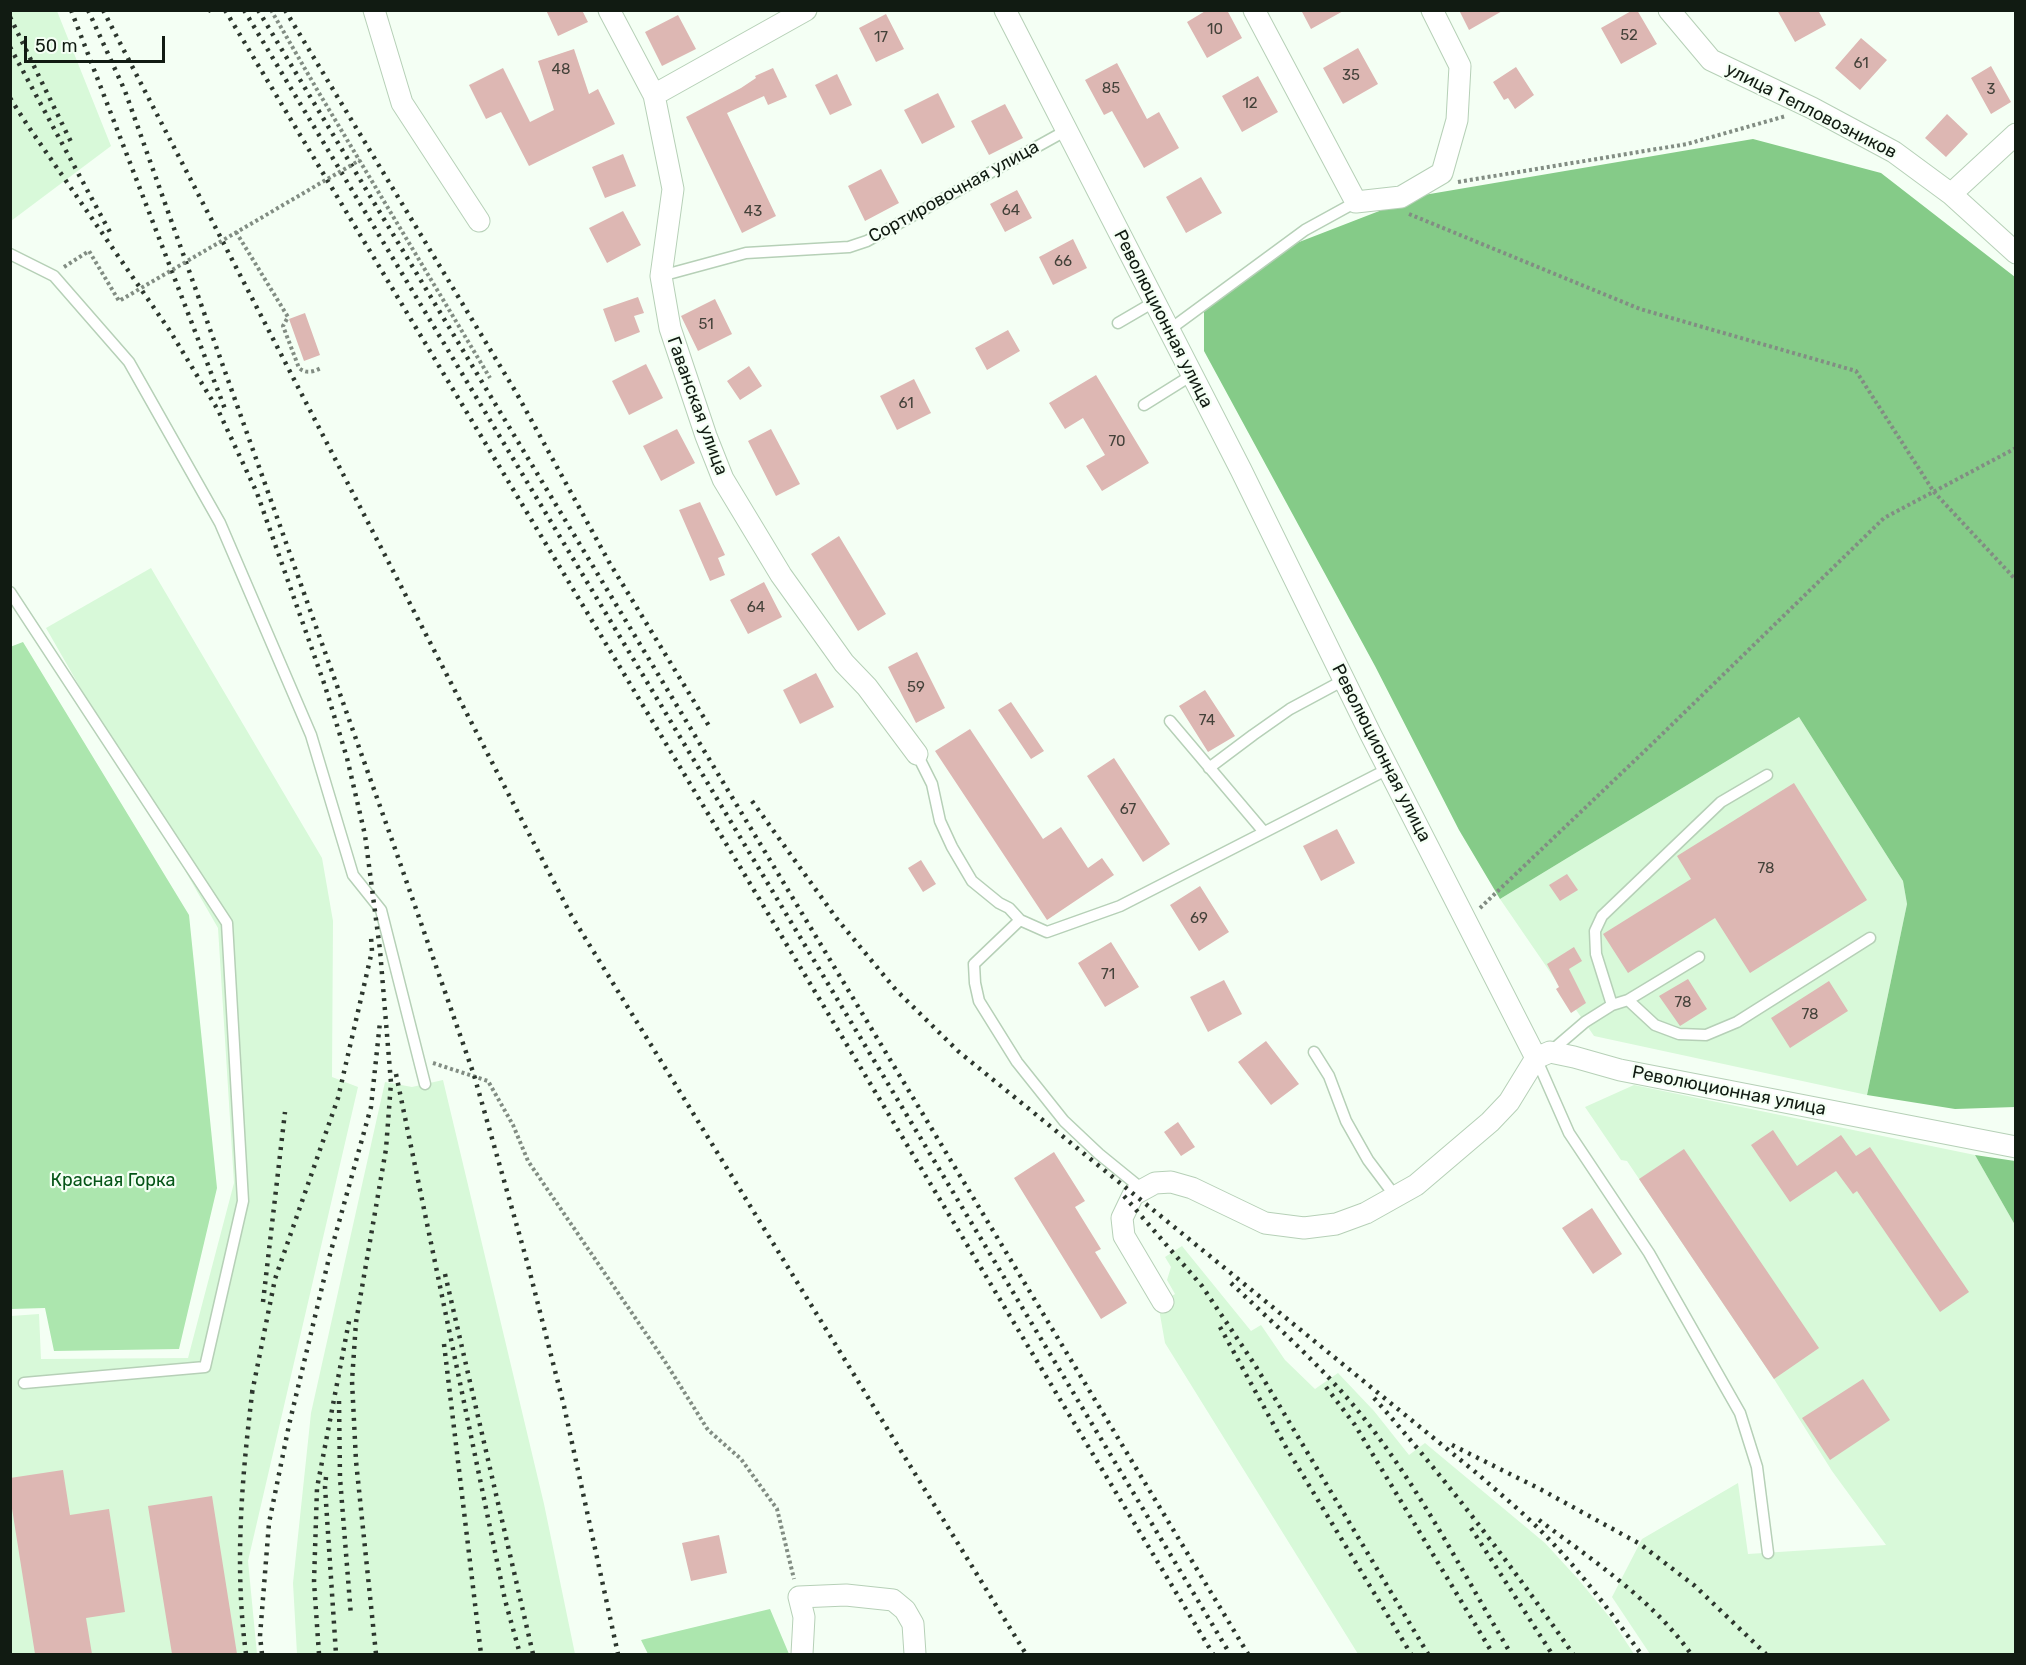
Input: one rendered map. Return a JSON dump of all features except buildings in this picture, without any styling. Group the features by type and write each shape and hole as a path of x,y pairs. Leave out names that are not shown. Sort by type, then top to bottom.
{"street":[{"path":"374,10 402,103 478,221"},
{"name":"Гаванская улица","path":"609,10 654,95 673,189 661,276 670,328 723,479 781,575 844,663 867,687 917,754"},
{"path":"654,95 806,10"},
{"name":"Революционная улица","path":"1005,10 1241,470 1388,769 1466,921 1543,1055 1575,1057 1620,1070 2016,1147"},
{"path":"1254,10 1356,202 1401,196 1442,173 1457,120 1460,66 1432,10"},
{"name":"улица Тепловозников","path":"1669,10 1711,60 1812,108 1894,152 1951,194 2016,253"},
{"path":"1951,194 2016,134"},
{"path":"1163,1302 1124,1236 1122,1218 1133,1195 1142,1189 1155,1183 1171,1182 1192,1188 1265,1223 1305,1228 1336,1224 1366,1213 1416,1185 1490,1122 1509,1102 1543,1055"},
{"path":"802,1654 804,1617 799,1598 846,1595 893,1600 904,1610 913,1624 915,1654"}],"lane":[{"name":"Сортировочная улица","path":"661,276 746,253 849,247 867,241 1067,130"},
{"path":"1169,330 1305,230 1356,202"},
{"path":"10,254 54,276 129,362 219,523 311,735 352,875 381,910 425,1084"},
{"path":"1118,323 1154,302"},
{"path":"1144,405 1192,375"},
{"path":"10,592 227,922 243,1201 205,1367 24,1383"},
{"path":"1209,768 1290,709 1344,680"},
{"path":"1170,721 1264,832"},
{"path":"917,754 932,784 940,821 952,847 972,880 999,903 1010,908 1020,920 1047,932 1110,910 1388,769"},
{"path":"1612,1005 1596,954 1595,931 1602,916 1722,802 1767,775"},
{"path":"1020,920 974,964 979,1001 1017,1062 1064,1121 1099,1154 1142,1189"},
{"path":"1628,1000 1655,1025 1679,1034 1706,1035 1737,1022 1870,938"},
{"path":"1699,957 1628,1000 1612,1005 1585,1022 1543,1055 1569,1133 1649,1253 1740,1413 1757,1467 1768,1553"},
{"path":"1314,1052 1329,1076 1346,1121 1368,1160 1395,1196"}],"path":[{"path":"272,10 489,378"},
{"path":"64,267 89,251 119,301 360,159 320,92"},
{"path":"1448,184 1687,144 1812,108"},
{"path":"1408,213 1640,309 1856,371 1934,492 2016,580"},
{"path":"236,232 288,317 283,326 299,368 304,372 313,372 321,368"},
{"path":"1466,921 1884,518 2016,448"},
{"path":"419,1059 488,1081 513,1125 528,1161 664,1360 708,1430 741,1458 777,1509 799,1598"}],"shaded area":[{"path":"11,10 57,11 111,146 11,221"},
{"path":"151,568 322,858 333,921 332,1077 358,1087 248,1561 257,1654 11,1654 11,1316 39,1314 41,1359 188,1358 234,1183 218,928 46,628"},
{"path":"1799,717 1903,881 1907,904 1867,1095 1594,1036 1500,899"},
{"path":"443,1080 544,1504 575,1654 297,1654 293,1583 311,1413 385,1082 412,1087"},
{"path":"1634,1085 1975,1155 2015,1225 2015,1654 1650,1654 1612,1597 1642,1539 1738,1483 1748,1554 1886,1545 1832,1471 1774,1379 1627,1161 1621,1160 1585,1107"},
{"path":"1182,1246 1251,1331 1261,1325 1285,1360 1315,1389 1338,1373 1374,1411 1409,1455 1425,1443 1545,1543 1611,1619 1634,1654 1358,1654 1165,1343 1159,1309 1163,1302 1175,1294 1167,1280 1171,1267 1165,1257"}],"green space":[{"path":"1753,139 1881,173 2015,277 2015,1107 1955,1109 1867,1095 1907,904 1903,881 1799,717 1500,899 1459,830 1375,666 1204,351 1204,309 1294,244 1418,196"},
{"name":"Красная Горка","path":"23,642 189,915 217,1188 179,1349 54,1351 45,1308 11,1309 10,647"},
{"path":"1975,1155 2015,1161 2015,1225"},
{"path":"770,1609 789,1654 648,1654 641,1640"}],"railway":[{"path":"71,10 225,409"},
{"path":"88,10 125,91 474,1075 528,1265 564,1406 618,1654"},
{"path":"103,10 571,915 1026,1654"},
{"path":"225,10 1213,1654"},
{"path":"244,10 1230,1654"},
{"path":"258,10 1248,1654"},
{"path":"285,10 517,394 609,562 709,726"},
{"path":"10,17 72,144"},
{"path":"10,47 112,236"},
{"path":"10,98 170,331 218,410 257,493 325,686 347,758 365,835 380,950 391,1083 386,1149 356,1322 352,1381 356,1461 376,1654"},
{"path":"752,801 837,919 896,990 959,1052 1510,1502 1567,1559 1641,1654"},
{"path":"252,1393 275,1279 338,1098 372,951 371,937"},
{"path":"262,1654 260,1636 269,1523 289,1425 329,1258 371,1107 380,1022"},
{"path":"396,1074 505,1600 520,1654"},
{"path":"263,1302 285,1112"},
{"path":"1124,1196 1202,1286 1255,1365 1428,1654"},
{"path":"445,1274 533,1654"},
{"path":"1231,1283 1300,1348 1363,1417 1423,1503 1511,1654"},
{"path":"319,1654 314,1582 317,1488 350,1316"},
{"path":"1220,1327 1287,1449 1411,1654"},
{"path":"444,1344 481,1654"},
{"path":"246,1654 242,1621 240,1554 246,1453 253,1386"},
{"path":"1326,1387 1355,1425 1493,1654"},
{"path":"1374,1398 1478,1523 1573,1654"},
{"path":"339,1401 340,1478 351,1616"},
{"path":"1452,1445 1540,1489 1640,1544 1695,1586 1766,1654"},
{"path":"326,1477 336,1654"},
{"path":"1539,1520 1621,1582 1659,1616 1691,1654"},
{"path":"1471,1528 1552,1654"}]}
